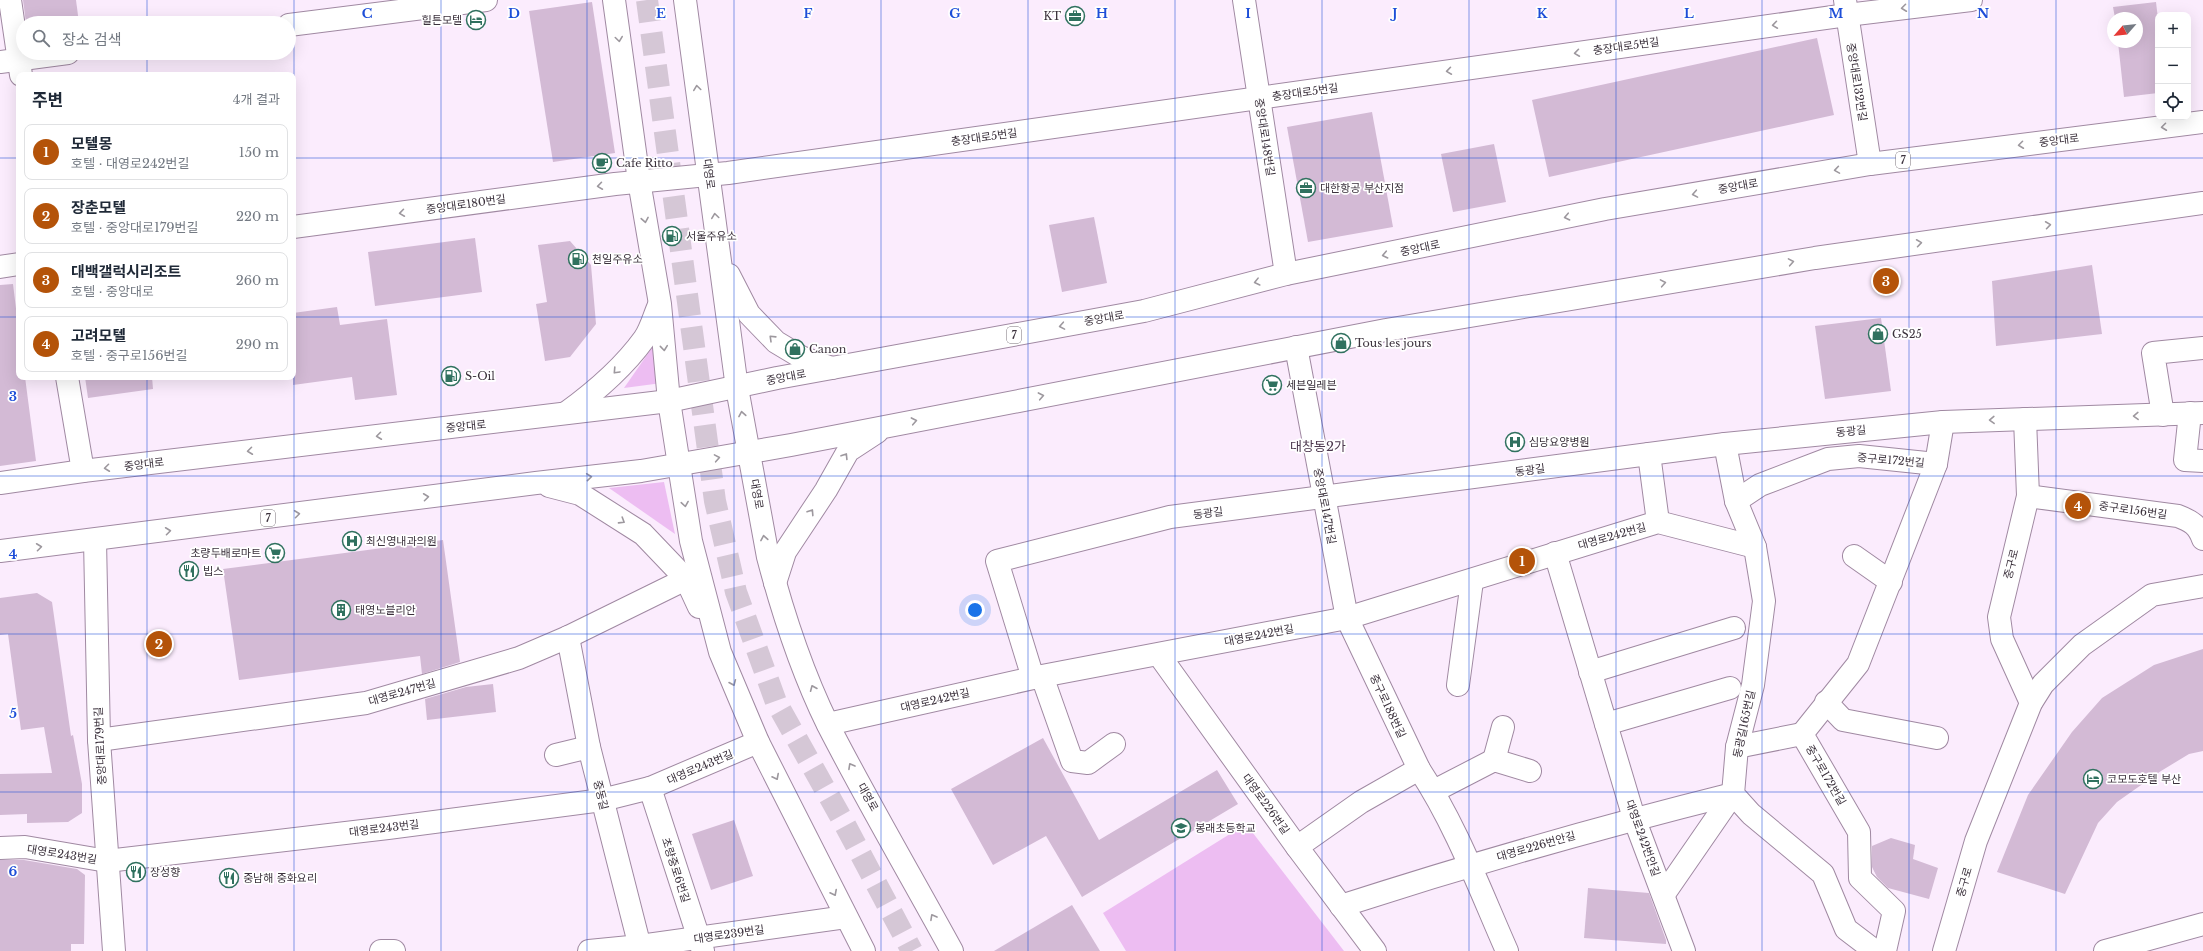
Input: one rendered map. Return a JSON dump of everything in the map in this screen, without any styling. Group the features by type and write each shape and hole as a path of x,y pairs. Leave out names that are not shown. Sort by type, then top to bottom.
{"street":[{"path":"10,0 13,65 36,60"},
{"path":"296,24 486,0"},
{"path":"614,0 639,181 660,304 669,401 679,465 692,541 720,652"},
{"name":"대영로","path":"684,0 722,261 738,388 768,557 775,583 795,646 828,724 952,951"},
{"name":"중앙대로148번길","path":"1244,0 1286,274"},
{"name":"충장대로5번길","path":"639,181 709,176 1259,98 1846,8 1971,0"},
{"name":"중앙대로132번길","path":"1846,8 1870,164"},
{"name":"중앙대로","path":"0,483 83,471 669,401 832,368 1144,311 1286,274 1605,209 1870,164 2203,122"},
{"name":"중앙대로180번길","path":"296,227 639,181"},
{"name":"7","path":"0,551 679,465 749,453 1386,330 1815,258 2203,203"},
{"path":"722,261 748,314 776,342 801,357 832,368"},
{"path":"0,267 16,264"},
{"path":"565,414 599,389 619,368 644,338 660,304"},
{"name":"중앙대로147번길","path":"1296,347 1347,618"},
{"path":"2163,415 2154,353 2203,348"},
{"path":"68,380 83,471"},
{"name":"동광길","path":"1037,677 998,561 1170,518 1725,444 1943,422 2197,413 2185,460 2203,461"},
{"name":"중구로","path":"2025,419 2028,496 1999,617 2002,639 2031,703"},
{"name":"중구로172번길","path":"1885,951 1894,911 1860,878 1859,832 1802,734 1826,702 1858,664 1936,464 1943,422"},
{"path":"775,583 785,552 826,490 848,451 886,426"},
{"name":"동광길165번길","path":"1725,444 1736,501 1754,547 1764,601 1753,686 1737,747 1732,794"},
{"path":"1649,454 1658,522"},
{"name":"중구로172번길","path":"1736,501 1760,485 1828,459 1859,456 1936,464"},
{"path":"536,483 580,494 643,534 686,579 720,652 758,742 864,951"},
{"name":"중구로156번길","path":"2028,496 2178,516 2193,522 2200,531 2203,539"},
{"name":"대영로242번길","path":"828,724 1037,677 1347,618 1472,581 1555,553 1658,522 1754,547"},
{"name":"중앙대로179번길","path":"95,540 99,740 114,951"},
{"name":"대영로242번안길","path":"1555,553 1634,818 1664,894 1684,951"},
{"path":"1854,556 1890,582"},
{"name":"대영로247번길","path":"99,740 366,703 519,658 568,637 686,579"},
{"path":"1458,685 1472,581"},
{"name":"중구로","path":"1944,951 1976,841 2031,703 2043,684 2082,645 2152,595 2203,586"},
{"name":"중구로188번길","path":"1347,618 1419,769 1434,791 1469,864 1507,951"},
{"path":"1590,672 1734,628"},
{"name":"중동길","path":"568,637 589,747 640,949"},
{"name":"대영로226번길","path":"1159,655 1297,847 1375,951"},
{"path":"1037,677 1072,761 1088,763 1114,744"},
{"path":"1606,724 1730,688"},
{"path":"1826,702 1844,720 1937,738"},
{"path":"1494,760 1503,727"},
{"path":"1737,747 1802,734"},
{"name":"대영로243번길","path":"0,848 25,847 107,861 388,828 602,800 650,788 758,742"},
{"path":"556,755 589,747"},
{"path":"1434,791 1494,760 1530,771"},
{"path":"1297,847 1361,802 1419,769"},
{"name":"초량중로6번길","path":"650,788 701,945"},
{"path":"1664,894 1732,794 1751,814 1823,874 1846,929 1874,951"},
{"name":"대영로226번안길","path":"1341,906 1469,864 1634,818 1732,794"},
{"name":"대영로239번길","path":"589,951 701,945 846,917"},
{"path":"2105,951 2203,924"},
{"path":"381,951 394,951"}],"shaded area":[{"path":"656,342 662,383 624,388"},
{"path":"664,482 675,534 609,488"},
{"path":"1246,824 1344,951 1126,951 1103,913"}],"building":[{"path":"23,0 76,0 78,16 25,16"},
{"path":"592,2 615,153 553,162 529,11"},
{"path":"2156,2 2157,12 2155,12 2155,93 2124,97 2119,48 2143,48 2143,12 2114,12 2113,7"},
{"path":"1817,38 1834,115 1549,177 1532,100"},
{"path":"1372,112 1393,227 1308,242 1287,127"},
{"path":"1494,144 1506,202 1453,212 1441,154"},
{"path":"1094,217 1107,283 1062,292 1049,225"},
{"path":"475,238 482,292 375,306 368,252"},
{"path":"570,241 591,265 596,324 570,357 545,361 536,304 547,302 538,245"},
{"path":"2092,265 2102,334 1996,346 1992,281"},
{"path":"13,284 16,308 16,380 25,380 36,461 0,466 0,285"},
{"path":"337,307 340,325 387,319 397,395 355,400 352,377 293,385 293,380 296,380 296,313"},
{"path":"1881,318 1891,391 1825,399 1815,326"},
{"path":"85,380 152,380 153,389 88,398"},
{"name":"태영노블리안","path":"443,540 460,662 422,674 420,656 239,680 223,569"},
{"path":"37,593 52,602 71,736 73,735 82,784 82,813 68,822 27,823 27,814 0,815 0,774 52,773 44,727 21,730 8,634 0,635 0,598"},
{"name":"코모도호텔 부산","path":"2203,649 2203,751 2189,754 2161,771 2117,802 2098,823 2065,894 1997,872 2028,795 2072,732 2102,698 2154,665"},
{"path":"493,684 496,712 427,720 425,699 466,687"},
{"path":"1043,738 1099,840 1217,770 1238,804 1082,897 1046,836 993,865 951,789"},
{"path":"734,820 753,876 711,890 692,834"},
{"path":"1891,838 1915,845 1913,859 1938,868 1929,899 1888,888 1877,877 1872,867 1872,846"},
{"path":"0,860 24,860 77,869 85,875 84,944 71,944 71,951 0,951"},
{"path":"1588,888 1649,893 1666,940 1666,944 1584,938"},
{"path":"1072,905 1100,951 994,951"}],"tunnel":[{"path":"647,0 715,501 736,592 776,702 843,821 912,951"}],"place":[{"name":"KT","path":"1075,16"},
{"name":"힐튼모텔","path":"476,20"},
{"name":"Cafe Ritto","path":"602,163"},
{"name":"대한항공 부산지점","path":"1306,188"},
{"name":"서울주유소","path":"672,236"},
{"name":"천일주유소","path":"578,259"},
{"name":"대백갤럭시리조트","path":"1886,281"},
{"name":"GS25","path":"1878,334"},
{"name":"Tous les jours","path":"1341,343"},
{"name":"Canon","path":"795,349"},
{"name":"S-Oil","path":"451,376"},
{"name":"세븐일레븐","path":"1272,385"},
{"name":"심당요양병원","path":"1515,442"},
{"name":"고려모텔","path":"2078,506"},
{"name":"최신영내과의원","path":"352,541"},
{"name":"초량두배로마트","path":"275,553"},
{"name":"모텔몽","path":"1522,561"},
{"name":"빕스","path":"189,571"},
{"name":"태영노블리안","path":"341,610"},
{"name":"장춘모텔","path":"159,644"},
{"name":"코모도호텔 부산","path":"2093,779"},
{"name":"봉래초등학교","path":"1181,828"},
{"name":"장성향","path":"136,872"},
{"name":"중남해 중화요리","path":"229,878"}],"district":[{"name":"대창동2가","path":"1318,446"}]}
